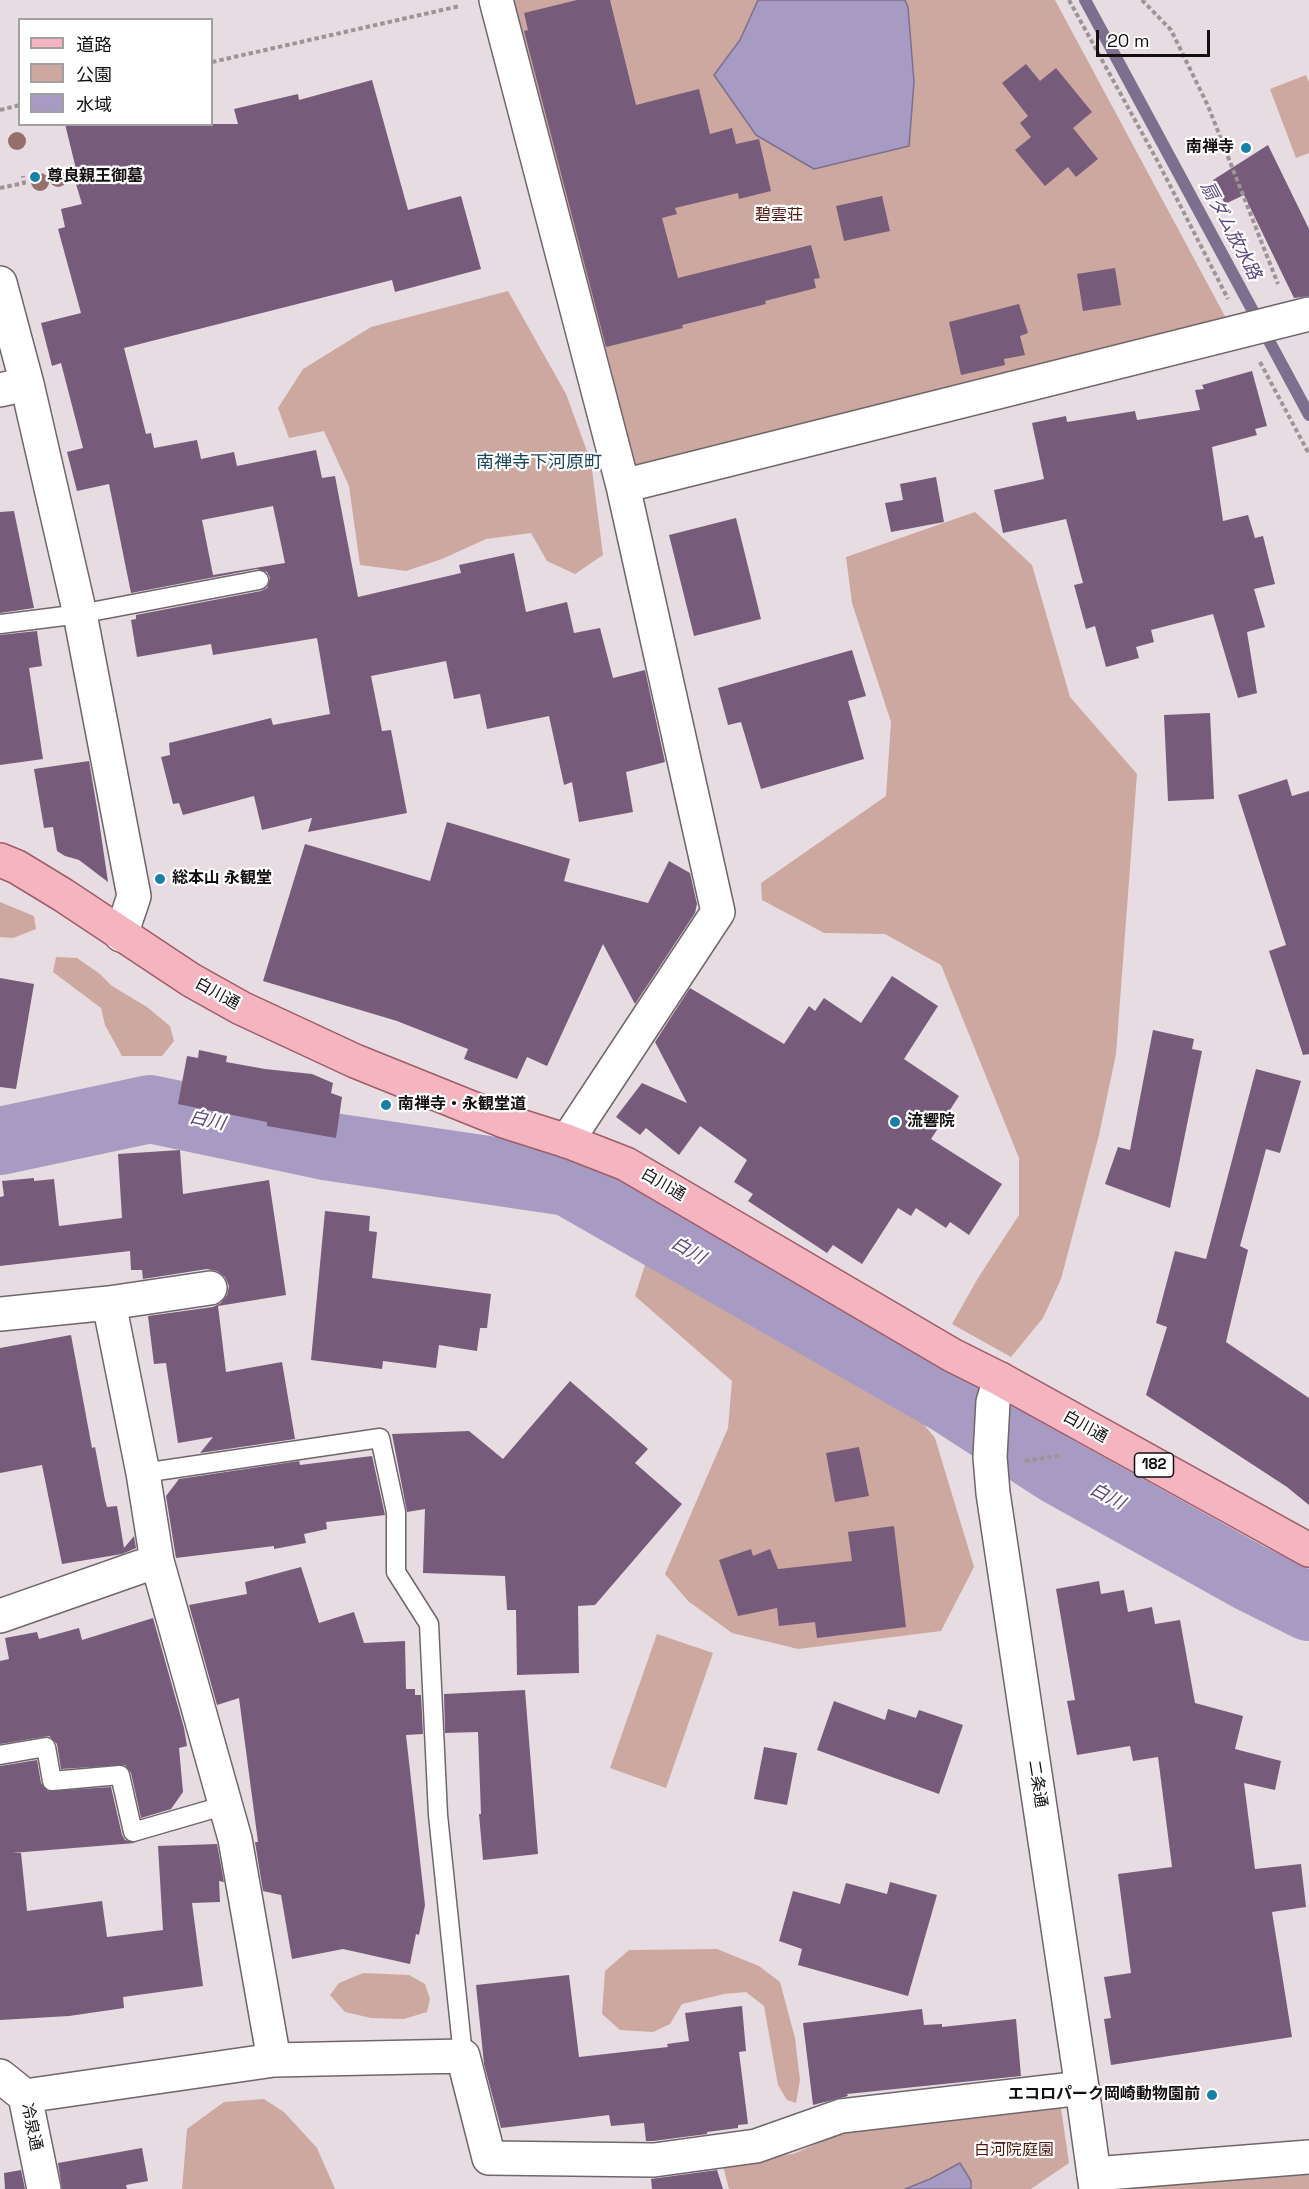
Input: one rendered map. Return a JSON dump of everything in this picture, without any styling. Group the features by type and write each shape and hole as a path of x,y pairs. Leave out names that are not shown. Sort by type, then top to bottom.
{"main road":[{"name":"白川通","path":"0,860 63,895 191,980 231,1002 355,1061 504,1121 567,1141 626,1164 952,1355 997,1391 1309,1550"}],"street":[{"path":"496,0 623,486 718,912 567,1141"},
{"path":"0,283 14,387 80,614 134,896 121,935"},
{"path":"623,486 1274,322"},
{"path":"0,1314 109,1303 210,1288"},
{"path":"109,1303 158,1561 235,1839 274,2060"},
{"name":"二条通","path":"997,1391 990,1457 993,1493 1095,2181"},
{"path":"0,1616 158,1561"},
{"path":"25,2096 274,2060 463,2056 489,2158 654,2160 756,2146 841,2116 1082,2088"},
{"name":"冷泉通","path":"0,2076 25,2096 44,2189"},
{"path":"1095,2181 1309,2157"}],"lane":[{"path":"0,624 80,614 259,580"},
{"path":"143,1473 380,1438 396,1512 396,1572 429,1624 438,1815 463,2056"},
{"path":"0,1755 46,1747 52,1780 120,1775 133,1832 226,1805"}],"path":[{"path":"1069,0 1158,162 1274,322"},
{"path":"1142,0 1171,30 1209,106 1264,253 1274,322 1276,395 1309,454"},
{"path":"213,62 464,5"},
{"path":"0,110 18,106"},
{"path":"0,188 24,183 23,176"},
{"path":"1030,1459 1056,1456"}],"green space":[{"name":"碧雲荘","path":"499,0 1055,0 1227,320 626,480"},
{"path":"1306,75 1309,82 1309,153 1296,158 1270,89"},
{"path":"508,291 566,394 591,462 603,555 575,574 547,561 531,533 486,539 442,559 406,571 360,565 349,486 324,431 289,438 278,408 303,369 371,327"},
{"path":"975,512 1032,565 1070,697 1137,774 1116,1054 1099,1135 1061,1279 1043,1318 1011,1357 952,1324 978,1278 1019,1215 1019,1158 941,965 885,934 824,933 762,900 761,883 886,796 891,722 852,603 846,557"},
{"path":"0,902 34,916 36,929 13,938 0,937"},
{"path":"56,957 77,958 100,974 112,986 147,1007 170,1026 174,1041 162,1056 122,1056 105,1025 101,1008 53,972"},
{"path":"671,1255 907,1404 935,1438 974,1567 941,1631 798,1649 732,1633 688,1601 665,1574 728,1428 732,1381 635,1296 645,1265"},
{"path":"657,1634 713,1653 666,1788 610,1768"},
{"path":"717,1949 759,1966 780,1982 795,2038 800,2080 796,2103 787,2100 778,2085 764,2006 746,1992 724,1994 682,2004 670,2024 653,2032 620,2030 602,2014 605,1971 629,1950"},
{"path":"363,1973 409,1975 425,1984 430,1999 427,2012 404,2019 371,2018 345,2012 330,1995 339,1983"},
{"path":"264,2099 284,2112 317,2148 335,2189 182,2189 187,2129 224,2102"},
{"name":"白河院庭園","path":"1061,2108 1069,2163 1031,2189 729,2189 723,2166 733,2161 793,2154 848,2130"},
{"path":"1309,2172 1309,2189 1127,2189 1126,2182"}],"water":[{"path":"758,0 905,0 908,7 914,82 909,146 814,169 756,135 714,75 740,40"},
{"path":"960,2163 971,2181 971,2189 905,2189 930,2179"}],"building":[{"path":"577,0 610,0 636,105 699,89 710,134 732,128 736,144 759,139 771,191 739,199 738,193 675,208 677,214 662,218 678,278 811,245 820,278 814,279 816,288 765,301 766,304 682,325 683,328 606,347 524,31 528,30 524,13"},
{"path":"1026,64 1040,81 1056,68 1092,112 1073,128 1098,159 1076,177 1068,167 1045,186 1015,150 1031,137 1020,123 1028,116 1002,83"},
{"path":"372,80 408,210 461,196 481,269 395,292 392,280 124,348 146,434 151,433 154,448 197,440 201,459 234,452 237,466 316,450 322,478 335,476 358,597 461,573 459,565 514,553 526,612 567,602 574,633 600,628 613,678 645,670 665,762 626,772 633,812 579,822 572,782 564,785 549,716 487,729 480,694 454,699 446,661 371,676 382,731 391,730 407,813 308,832 312,818 262,830 254,796 183,815 179,803 173,804 161,757 170,755 169,743 271,718 273,725 330,714 317,638 213,655 211,644 137,657 131,620 136,619 136,615 261,591 267,588 270,578 267,572 257,569 131,593 109,484 77,491 67,452 83,448 61,363 52,366 41,323 81,313 58,229 65,227 61,209 82,204 73,174 77,173 65,126 238,124 234,109 298,94 299,100","holes":["273,506 285,563 213,575 202,520"]},
{"path":"1268,145 1309,229 1309,296 1294,298 1244,195 1225,204 1213,180"},
{"path":"882,196 890,231 844,241 836,206"},
{"path":"1115,268 1121,305 1083,311 1077,274"},
{"path":"1019,304 1028,333 1020,336 1025,355 1004,359 1005,365 961,375 949,322"},
{"path":"1252,371 1267,426 1255,429 1257,435 1212,447 1223,521 1248,515 1255,538 1263,536 1275,584 1254,589 1265,627 1247,632 1257,693 1238,698 1213,614 1151,630 1154,642 1136,647 1139,658 1106,667 1095,626 1086,629 1074,585 1083,583 1066,519 1003,533 994,490 1044,479 1032,423 1066,416 1067,422 1135,411 1137,420 1200,410 1195,390 1204,389 1202,385"},
{"path":"936,477 944,522 891,532 885,503 903,500 900,484"},
{"path":"14,511 34,608 0,613 0,512"},
{"path":"736,518 761,619 694,636 669,535"},
{"path":"37,631 42,666 29,668 43,759 0,765 0,635"},
{"path":"852,650 866,696 848,701 864,759 761,789 741,722 728,725 718,688"},
{"path":"1210,713 1214,799 1168,801 1164,715"},
{"path":"89,761 108,882 79,860 57,851 53,827 44,828 34,769"},
{"path":"1287,779 1292,796 1309,791 1309,1054 1303,1055 1269,951 1286,945 1238,795"},
{"path":"447,822 570,859 564,881 648,903 669,861 690,873 697,904 695,913 635,1004 603,944 547,1066 527,1057 517,1079 464,1059 468,1049 397,1021 263,981 305,844 430,881"},
{"name":"流響院","path":"892,976 938,1006 904,1059 959,1096 931,1139 1002,1184 969,1235 950,1222 946,1228 916,1208 911,1216 898,1208 862,1264 833,1245 827,1253 748,1201 753,1194 734,1182 747,1160 700,1126 679,1155 646,1128 640,1135 616,1117 642,1083 687,1103 655,1042 690,988 784,1044 809,1006 815,1011 824,998 861,1023"},
{"path":"0,978 34,984 16,1089 0,1087"},
{"path":"1153,1030 1194,1039 1192,1049 1202,1051 1170,1208 1105,1184 1118,1147 1130,1150"},
{"path":"199,1050 227,1056 226,1062 312,1074 333,1083 331,1093 342,1097 336,1138 267,1126 267,1122 178,1104 187,1056 198,1058"},
{"path":"1256,1069 1301,1081 1280,1153 1266,1149 1240,1246 1248,1250 1226,1342 1309,1398 1309,1505 1287,1487 1146,1395 1167,1327 1156,1323 1175,1251 1206,1259"},
{"path":"180,1150 183,1194 269,1180 286,1295 218,1306 226,1372 282,1362 295,1439 200,1453 213,1437 178,1443 166,1363 154,1364 148,1316 213,1307 221,1303 227,1295 229,1286 225,1277 217,1271 207,1269 143,1279 142,1270 131,1270 130,1251 0,1266 0,1197 4,1196 2,1181 54,1179 59,1226 122,1218 118,1154"},
{"path":"325,1211 370,1216 369,1231 377,1232 372,1278 491,1294 487,1328 480,1328 477,1351 439,1345 436,1368 383,1361 382,1369 311,1360"},
{"path":"71,1335 92,1448 95,1447 107,1507 117,1506 124,1548 134,1536 136,1548 122,1554 62,1564 42,1465 0,1473 0,1348"},
{"path":"570,1381 648,1449 635,1463 682,1504 595,1605 578,1606 579,1673 517,1675 516,1610 507,1610 505,1576 423,1573 425,1509 407,1512 392,1434 469,1431 503,1459"},
{"path":"859,1447 869,1496 835,1502 826,1453"},
{"path":"372,1456 385,1515 326,1522 327,1529 304,1534 306,1543 274,1549 274,1546 176,1558 166,1496 179,1479 299,1461 300,1465"},
{"path":"894,1526 906,1627 817,1638 815,1622 779,1626 777,1608 738,1616 719,1560 751,1549 753,1556 770,1549 778,1569 852,1561 848,1532"},
{"path":"301,1567 319,1623 354,1612 364,1643 405,1641 406,1689 415,1689 415,1695 421,1695 423,1734 406,1735 425,1905 410,1964 343,1949 292,1959 281,1895 263,1891 255,1842 258,1842 239,1698 217,1705 189,1605 247,1594 245,1582"},
{"path":"1099,1581 1101,1594 1124,1590 1128,1612 1152,1607 1155,1624 1180,1620 1195,1703 1243,1716 1235,1749 1281,1761 1275,1790 1244,1783 1255,1869 1301,1864 1306,1907 1272,1912 1292,2037 1111,2065 1104,2019 1111,2018 1104,1977 1131,1973 1118,1874 1172,1867 1158,1757 1133,1761 1130,1746 1077,1755 1067,1701 1075,1700 1056,1589"},
{"path":"153,1618 187,1746 179,1748 183,1792 171,1809 141,1818 131,1773 125,1765 61,1769 57,1744 49,1736 0,1744 0,1661 9,1659 5,1638 37,1632 39,1639 79,1628 82,1640"},
{"path":"525,1690 538,1854 483,1860 479,1814 481,1814 478,1732 445,1733 444,1694"},
{"path":"834,1701 885,1720 888,1709 916,1718 919,1710 963,1725 939,1794 817,1750"},
{"path":"764,1747 797,1753 787,1805 754,1799"},
{"path":"37,1760 41,1783 48,1791 111,1787 122,1835 125,1840 135,1843 12,1853 21,1853 27,1911 102,1901 107,1937 163,1930 158,1846 217,1844 224,1882 219,1881 220,1902 192,1903 203,1986 123,1997 124,2008 69,2016 0,2020 0,1766"},
{"path":"890,1882 937,1895 908,1996 798,1965 802,1949 779,1941 793,1891 840,1904 846,1883 887,1894"},
{"path":"569,1975 579,2057 668,2047 667,2044 689,2041 685,2013 742,2006 746,2051 739,2052 748,2124 738,2125 738,2128 707,2132 707,2134 653,2141 646,2141 644,2123 611,2126 609,2115 501,2128 484,2064 476,1985"},
{"path":"922,2009 924,2025 942,2024 942,2027 1016,2019 1021,2076 847,2094 848,2096 813,2105 803,2023"},
{"path":"142,2148 148,2181 126,2185 127,2189 62,2189 58,2163"},
{"path":"21,2170 25,2189 5,2189 4,2173"},
{"path":"717,2170 723,2189 652,2189 651,2179"}],"waterway":[{"name":"扇ダム放水路","path":"1085,0 1309,415"},
{"name":"白川","path":"0,1141 150,1109 325,1146 568,1182 949,1400 1057,1470 1249,1577 1309,1607"}],"place":[{"name":"南禅寺","path":"1246,148"},
{"name":"尊良親王御墓","path":"35,177"},
{"name":"総本山 永観堂","path":"160,879"},
{"name":"南禅寺・永観堂道","path":"386,1105"},
{"name":"流響院","path":"895,1122"},
{"name":"エコロパーク岡崎動物園前","path":"1212,2095"}],"district":[{"name":"南禅寺下河原町","path":"539,463"}]}
